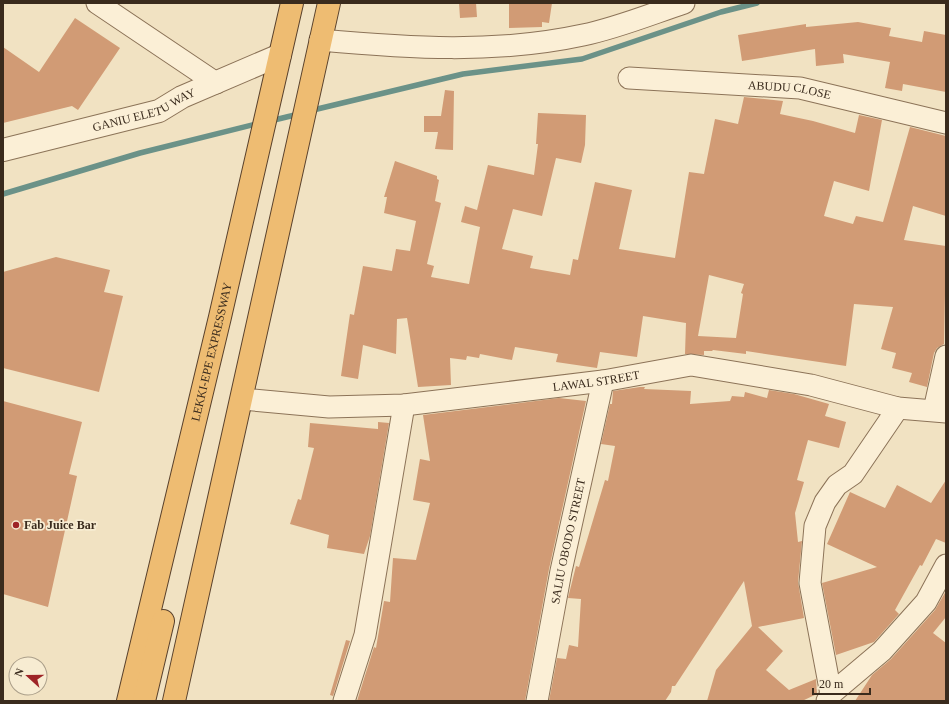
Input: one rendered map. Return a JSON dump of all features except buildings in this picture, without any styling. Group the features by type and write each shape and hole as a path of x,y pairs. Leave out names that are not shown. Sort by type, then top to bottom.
{"highway":[{"name":"LEKKI-EPE EXPRESSWAY","path":"125,701 131,691 220,317 292,3"},
{"path":"174,701 329,3"},
{"path":"144,701 224,351 220,317"}],"street":[{"path":"97,3 216,82"},
{"path":"320,40 422,47 494,48 585,35 684,3"},
{"name":"GANIU ELETU WAY","path":"3,150 159,111 182,97 280,55"},
{"name":"ABUDU CLOSE","path":"629,78 800,88 946,123"},
{"path":"940,411 946,356"},
{"name":"LAWAL STREET","path":"242,399 329,407 404,405 604,381 691,365 811,385 898,408 940,411"},
{"name":"SALIU OBODO STREET","path":"537,701 561,571 604,381"},
{"path":"344,701 365,635 404,405"},
{"path":"829,697 810,583 815,526 825,502 837,485 853,474 898,408"},
{"path":"829,697 882,651 926,602 946,565"}],"waterway":[{"path":"309,111 463,74 582,59 721,12 757,3"},
{"path":"270,121 299,114"},
{"path":"3,194 140,153 260,123"}],"place":[{"name":"Fab Juice Bar","path":"16,525"}]}
